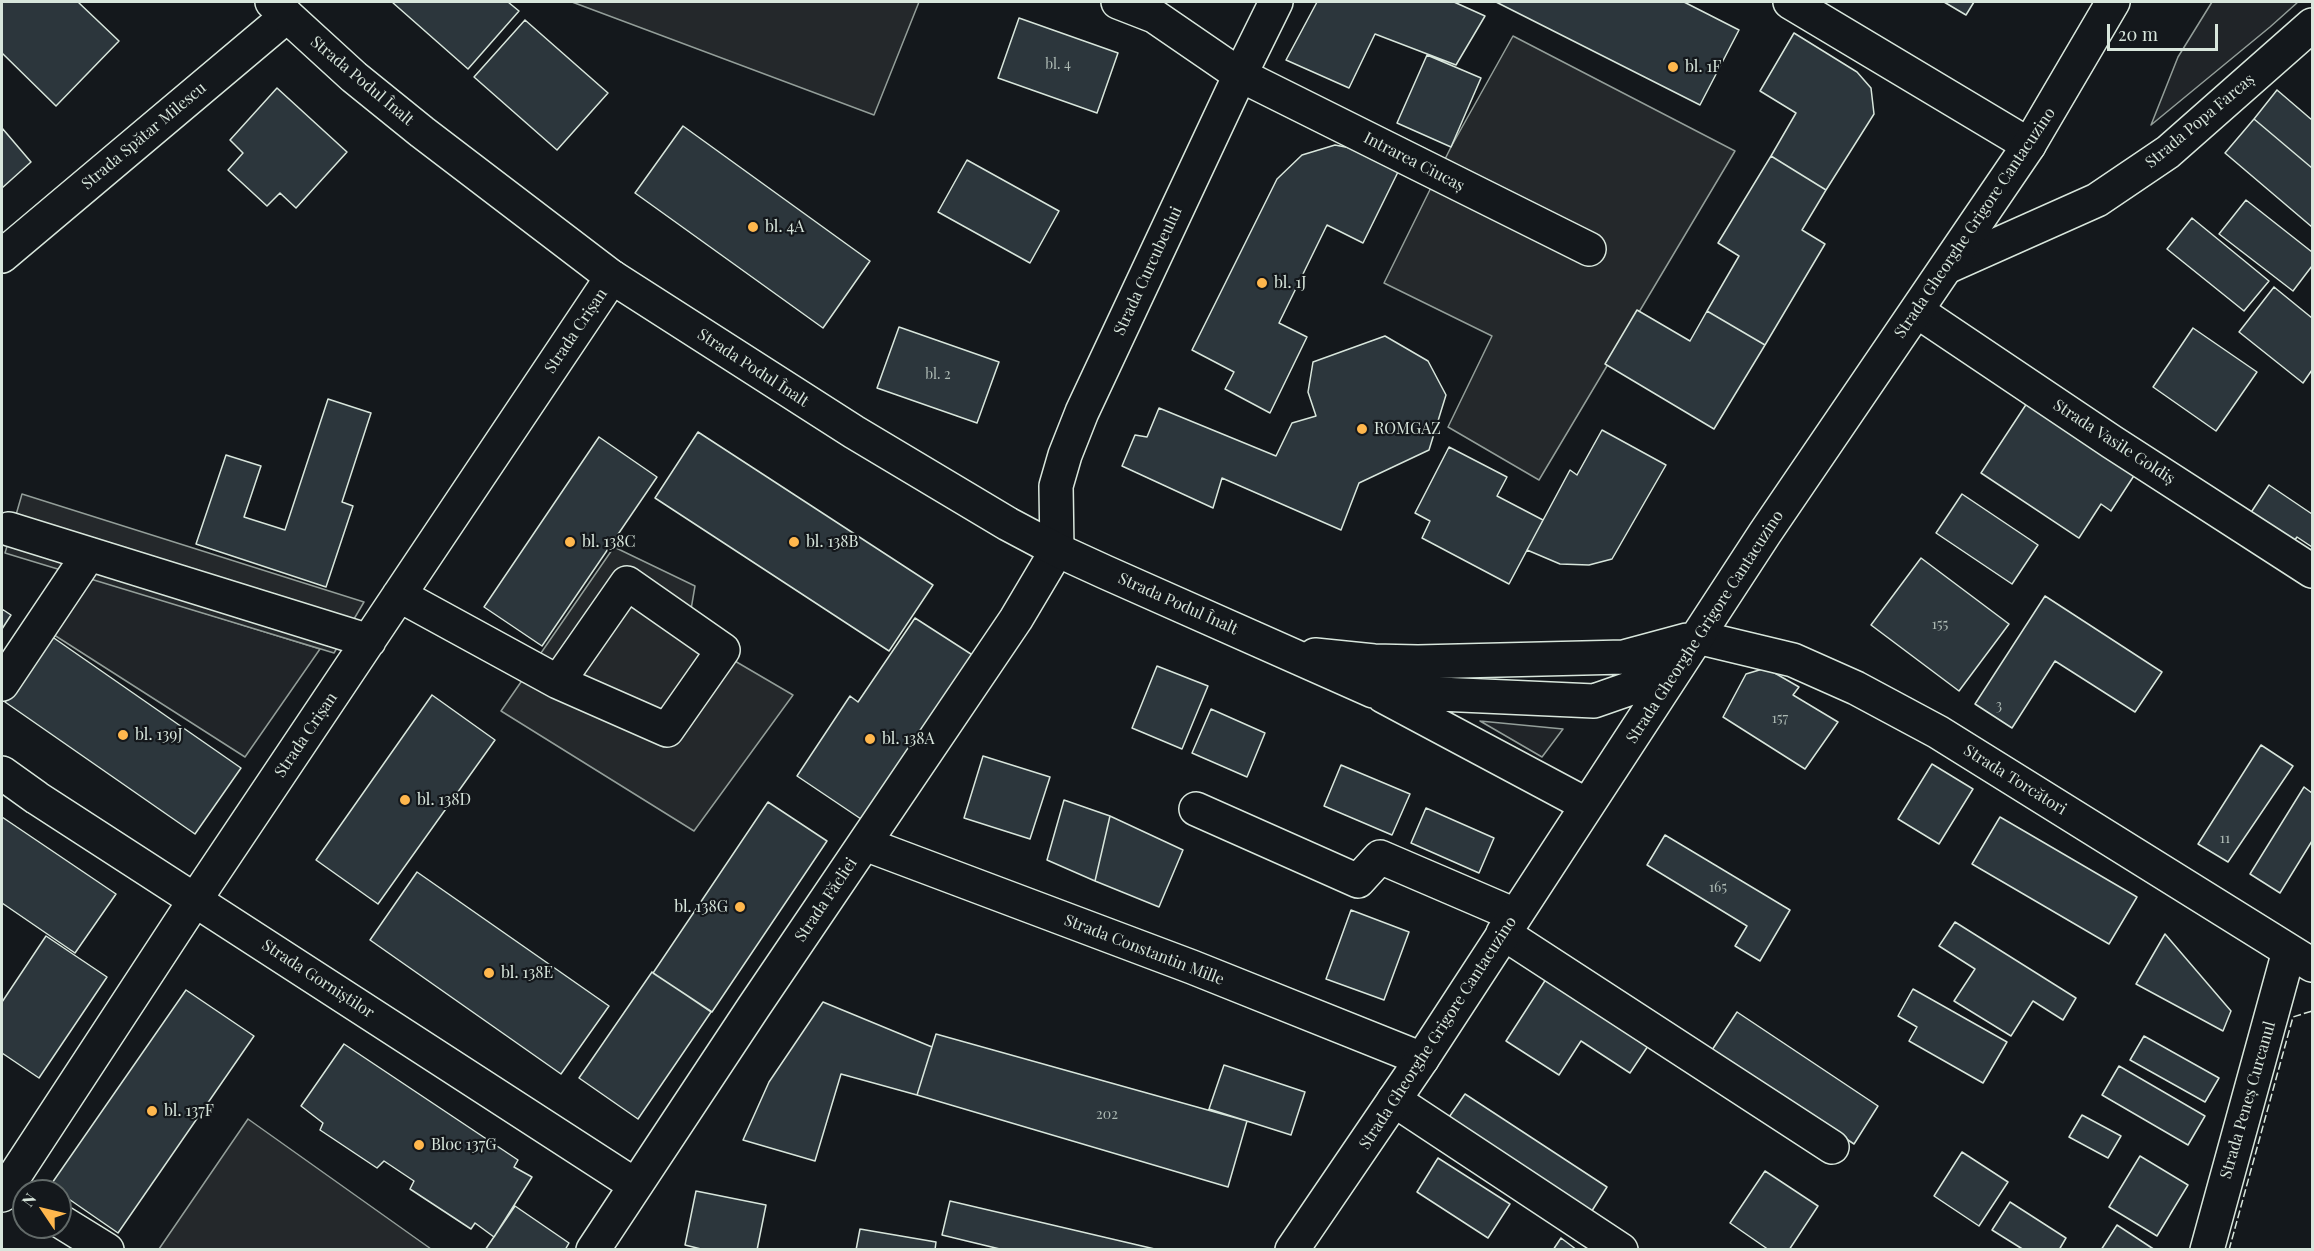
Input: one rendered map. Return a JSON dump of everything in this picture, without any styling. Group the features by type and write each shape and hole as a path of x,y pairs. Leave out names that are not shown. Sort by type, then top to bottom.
{"street":[{"name":"Intrarea Ciucaș","path":"1118,2 1154,16 1240,75 1588,249"},
{"name":"Strada Curcubeului","path":"1057,550 1056,486 1082,412 1276,2"},
{"path":"1790,2 2029,145"},
{"name":"Strada Gheorghe Grigore Cantacuzino","path":"1292,1250 1422,1059 1697,637 2029,145 2113,2"},
{"name":"Strada Spătar Milescu","path":"2,256 279,9"},
{"name":"Strada Podul Înalt","path":"279,9 354,77 422,132 612,277 854,432 1008,524 1057,550 1288,653 1374,691 1594,701 1637,686 1697,637"},
{"name":"Strada Popa Farcaș","path":"1949,266 2097,200 2168,152 2313,25"},
{"name":"Strada Crișan","path":"10,1195 195,900 612,277"},
{"name":"Strada Vasile Goldiș","path":"1917,311 2122,448 2313,571"},
{"path":"9,529 369,641"},
{"name":"Strada Făcliei","path":"593,1250 1016,619 1057,550"},
{"path":"2,684 89,554"},
{"path":"399,595 558,682 667,730 723,650 627,583 558,682"},
{"name":"Strada Podul Înalt","path":"1288,653 1374,661 1418,662 1623,657 1697,637"},
{"name":"Strada Torcători","path":"1697,637 1793,660 1856,688 1938,732 2301,958"},
{"path":"1374,691 1587,805"},
{"name":"Strada Gorniștilor","path":"2,773 635,1185"},
{"path":"1196,809 1358,881 1380,857 1509,924 1832,1147"},
{"name":"Strada Constantin Mille","path":"865,844 1192,967 1422,1059"},
{"name":"Strada Peneș Curcanul","path":"2207,1250 2301,958"},
{"path":"1394,1100 1621,1250"},
{"path":"72,1228 107,1250"}],"shaded area":[{"path":"572,2 919,2 874,115"},
{"path":"2212,2 2298,2 2151,125 2178,57"},
{"path":"1513,36 1735,151 1539,480 1448,427 1492,336 1384,283 1451,147"},
{"path":"22,494 364,602 334,653 5,553"},
{"path":"614,547 695,586 687,633 793,695 694,831 501,711"},
{"path":"88,577 320,649 245,757 51,633"},
{"path":"1480,721 1563,729 1542,757"},
{"path":"248,1119 431,1249 159,1249"}],"building":[{"path":"2,2 78,2 119,41 56,106 2,53"},
{"path":"392,2 508,2 519,11 468,69"},
{"path":"1317,2 1454,2 1485,16 1456,65 1375,34 1349,88 1286,60"},
{"name":"bl. 1F","path":"1496,2 1684,2 1739,30 1700,105"},
{"path":"1944,2 1974,2 1966,15"},
{"name":"bl. 4","path":"1019,18 1118,53 1097,113 998,78"},
{"path":"525,20 608,93 557,150 474,77"},
{"path":"1794,33 1857,72 1871,88 1874,114 1826,190 1771,156 1796,113 1760,91"},
{"path":"1427,55 1481,78 1451,147 1397,123"},
{"path":"277,88 347,152 296,208 280,193 267,206 228,170 243,153 230,140"},
{"path":"2277,90 2312,120 2312,168 2254,119"},
{"path":"2254,119 2312,168 2312,227 2225,153"},
{"name":"bl. 4A","path":"683,126 870,261 823,328 635,193"},
{"path":"2,128 31,162 2,188"},
{"name":"bl. 1J","path":"1335,145 1361,150 1399,170 1363,243 1327,225 1279,323 1307,337 1270,413 1225,389 1234,372 1192,350 1277,179 1302,155"},
{"path":"1771,156 1826,190 1802,230 1825,244 1765,345 1707,311 1739,256 1718,243"},
{"path":"967,160 1059,211 1030,263 938,212"},
{"path":"2246,200 2312,252 2312,266 2293,291 2219,234"},
{"path":"2192,218 2269,281 2244,311 2167,249"},
{"path":"2274,287 2312,318 2312,370 2303,383 2239,332"},
{"path":"1637,310 1690,341 1707,311 1765,345 1714,429 1605,364"},
{"name":"bl. 2","path":"899,327 999,362 977,423 877,388"},
{"path":"2193,328 2257,372 2216,431 2153,387"},
{"name":"ROMGAZ","path":"1385,336 1428,361 1446,395 1429,450 1359,483 1341,530 1222,478 1213,508 1122,466 1135,435 1147,437 1159,408 1276,456 1292,423 1316,416 1308,392 1313,362"},
{"path":"2031,397 2139,468 2111,511 2101,504 2079,538 1981,473"},
{"path":"328,399 371,413 342,502 353,506 326,587 196,544 226,455 261,466 244,517 285,530"},
{"path":"1602,430 1666,465 1612,559 1589,565 1560,564 1527,550 1570,470 1577,475"},
{"name":"bl. 138B","path":"698,432 933,585 889,651 655,498"},
{"name":"bl. 138C","path":"599,437 657,477 542,646 484,607"},
{"path":"1449,447 1507,477 1497,496 1543,520 1509,584 1422,538 1430,521 1415,513"},
{"path":"2269,485 2312,514 2312,547 2297,537 2291,545 2248,517"},
{"path":"1962,494 2038,545 2012,584 1936,533"},
{"path":"1921,558 2009,624 1959,691 1871,625"},
{"path":"2045,596 2162,672 2135,712 2055,661 2012,728 1975,704"},
{"path":"2,609 11,615 2,629"},
{"name":"bl. 138A","path":"915,618 974,656 864,821 797,776 850,696 858,702"},
{"name":"bl. 139J","path":"51,636 241,768 195,834 5,702"},
{"path":"1157,666 1208,686 1182,749 1132,728"},
{"path":"1766,668 1799,687 1793,695 1838,722 1805,769 1723,717 1746,674"},
{"name":"bl. 138D","path":"432,695 495,740 378,904 316,860"},
{"path":"1211,709 1265,733 1247,777 1192,753"},
{"path":"2261,745 2293,766 2228,862 2198,844"},
{"path":"983,756 1050,777 1030,839 964,818"},
{"path":"1932,764 1973,789 1939,844 1898,819"},
{"path":"1341,765 1410,794 1392,835 1324,806"},
{"path":"2304,787 2312,793 2312,841 2280,893 2250,874"},
{"path":"1064,800 1110,816 1095,881 1047,860"},
{"name":"bl. 138G","path":"768,802 827,841 712,1012 653,973"},
{"path":"1426,808 1494,838 1479,873 1411,843"},
{"path":"1110,816 1183,850 1159,907 1095,881"},
{"path":"2,817 116,894 75,953 2,903"},
{"path":"2000,817 2137,897 2109,944 1972,864"},
{"path":"1665,835 1790,910 1760,961 1735,946 1747,926 1647,865"},
{"name":"bl. 138E","path":"417,872 609,1006 561,1074 370,940"},
{"path":"1351,910 1409,932 1384,1000 1326,979"},
{"path":"1955,922 2076,998 2063,1020 2033,1001 2011,1036 1954,1001 1975,969 1939,946"},
{"path":"2165,934 2231,1011 2223,1031 2136,984"},
{"path":"46,936 107,977 39,1078 2,1053 2,1002"},
{"path":"652,972 711,1012 638,1119 579,1078"},
{"path":"1548,976 1650,1043 1630,1073 1581,1041 1559,1075 1506,1041"},
{"path":"1913,989 2007,1042 1983,1083 1909,1041 1917,1027 1898,1016"},
{"name":"bl. 137F","path":"186,990 254,1036 118,1233 72,1201 72,1179 55,1179"},
{"path":"823,1002 932,1047 917,1095 841,1074 815,1161 743,1140 769,1082"},
{"path":"1737,1012 1878,1106 1854,1144 1712,1050"},
{"path":"936,1034 1247,1121 1228,1187 917,1095"},
{"path":"2144,1036 2219,1078 2205,1102 2130,1060"},
{"name":"Bloc 137G","path":"344,1044 518,1160 514,1167 532,1177 494,1237 475,1223 471,1229 410,1189 414,1181 384,1161 377,1168 320,1130 323,1123 301,1106"},
{"path":"1224,1065 1305,1092 1291,1135 1209,1109"},
{"path":"2119,1066 2205,1116 2188,1145 2102,1095"},
{"path":"1465,1094 1607,1187 1588,1217 1445,1123"},
{"path":"2082,1115 2121,1136 2108,1158 2069,1137"},
{"path":"1962,1152 2008,1182 1979,1226 1934,1196"},
{"path":"2140,1156 2188,1185 2157,1236 2109,1207"},
{"path":"1438,1158 1510,1204 1488,1238 1417,1192"},
{"path":"1765,1171 1818,1206 1789,1250 1769,1250 1730,1223"},
{"path":"696,1191 766,1205 757,1250 705,1250 685,1245"},
{"path":"950,1201 1159,1250 1004,1250 942,1235"},
{"path":"2010,1202 2066,1238 2059,1250 2024,1250 1992,1230"},
{"path":"515,1206 569,1243 565,1250 485,1250"},
{"path":"2117,1225 2155,1250 2101,1250"},
{"path":"860,1229 936,1242 935,1250 856,1250"},
{"path":"1561,1238 1577,1250 1553,1250"}],"fence":[{"path":"2229,1250 2293,1017 2312,1011"}],"place":[{"name":"bl. 1F","path":"1673,67"},
{"name":"bl. 4A","path":"753,227"},
{"name":"bl. 1J","path":"1262,283"},
{"name":"ROMGAZ","path":"1362,429"},
{"name":"bl. 138C","path":"570,542"},
{"name":"bl. 138B","path":"794,542"},
{"name":"bl. 139J","path":"123,735"},
{"name":"bl. 138A","path":"870,739"},
{"name":"bl. 138D","path":"405,800"},
{"name":"bl. 138G","path":"740,907"},
{"name":"bl. 138E","path":"489,973"},
{"name":"bl. 137F","path":"152,1111"},
{"name":"Bloc 137G","path":"419,1145"}]}
